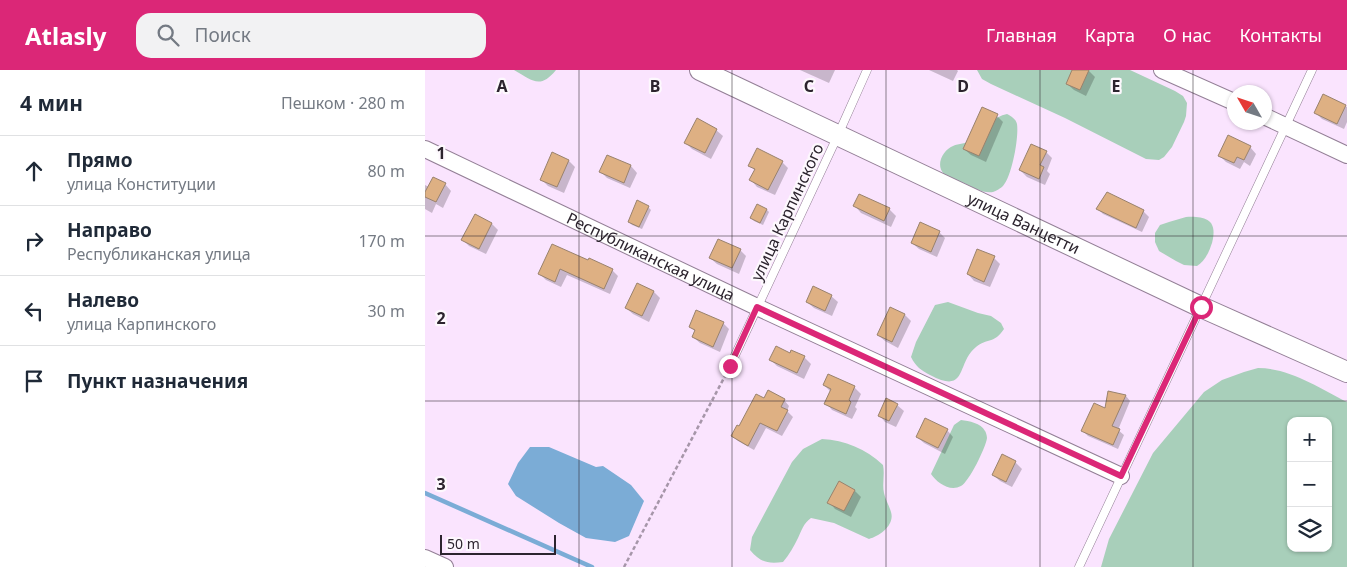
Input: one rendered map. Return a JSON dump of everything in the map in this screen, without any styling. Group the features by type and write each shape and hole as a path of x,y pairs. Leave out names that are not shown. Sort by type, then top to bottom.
{"street":[{"name":"улица Ванцетти","path":"700,70 1201,307 1347,372"},
{"path":"1162,70 1227,98"},
{"path":"1272,119 1347,155"},
{"name":"Республиканская улица","path":"425,149 757,307 1121,476"},
{"path":"425,558 445,567"}],"lane":[{"name":"улица Карпинского","path":"730,366 867,70"},
{"path":"1079,567 1312,70"}],"path":[{"path":"624,567 730,366"}],"green space":[{"path":"514,70 556,70 545,80 536,81"},
{"path":"977,70 1130,70 1183,96 1187,103 1186,116 1172,147 1164,157 1159,160 1146,159 1065,118 991,84 982,79"},
{"path":"1007,114 1016,122 1017,138 1012,165 1003,186 993,192 986,192 951,179 944,174 941,170 940,162 943,154 949,148 973,140 994,120"},
{"path":"1186,217 1199,217 1212,224 1213,235 1210,250 1197,266 1184,265 1176,261 1159,251 1155,242 1155,233 1160,225"},
{"path":"948,302 991,316 1001,323 1004,329 994,339 976,347 970,354 960,374 956,379 950,381 930,375 917,366 911,357 916,342 935,305"},
{"path":"1258,368 1270,369 1293,375 1347,402 1347,567 1101,567 1109,539 1153,453 1204,392 1222,380"},
{"path":"961,420 981,426 987,438 968,478 961,486 953,488 940,483 931,474 954,425"},
{"path":"822,439 839,441 855,446 870,454 883,465 884,493 892,517 889,525 882,533 869,539 834,523 811,518 804,525 783,562 773,563 761,560 750,550 752,537 792,462 803,449"}],"water":[{"path":"530,447 549,447 596,467 603,466 631,485 644,501 629,536 615,542 586,538 516,496 508,484 518,463"}],"building":[{"path":"1072,70 1089,70 1080,90 1066,84"},
{"path":"1323,94 1346,105 1337,124 1314,113"},
{"path":"982,107 998,114 979,156 963,149"},
{"path":"697,118 717,129 705,153 684,143"},
{"path":"1228,135 1251,146 1244,160 1237,157 1234,163 1218,156"},
{"path":"1031,144 1047,151 1040,165 1044,167 1039,179 1019,170"},
{"path":"757,148 783,161 768,190 749,180 755,169 748,166"},
{"path":"552,152 569,160 557,187 540,180"},
{"path":"607,155 631,165 624,183 599,172"},
{"path":"433,177 446,183 436,202 425,197 425,192"},
{"path":"1107,192 1144,210 1136,228 1096,209"},
{"path":"859,194 890,208 884,221 853,206"},
{"path":"637,200 649,206 639,227 628,222"},
{"path":"757,204 767,209 760,223 750,218"},
{"path":"475,214 492,223 479,249 461,240"},
{"path":"920,222 940,231 931,252 911,243"},
{"path":"718,239 741,249 732,268 709,258"},
{"path":"552,244 613,269 604,289 560,269 555,282 538,274"},
{"path":"977,249 995,256 984,282 967,274"},
{"path":"637,283 654,291 642,316 625,308"},
{"path":"813,286 832,295 825,311 806,302"},
{"path":"890,307 905,314 892,342 877,335"},
{"path":"696,310 724,322 713,347 692,337 695,330 689,327"},
{"path":"776,346 790,353 791,350 805,356 797,373 769,360"},
{"path":"828,374 855,386 846,414 824,404 831,389 823,385"},
{"path":"768,390 785,399 781,407 788,410 777,431 760,423 748,446 731,436 737,425 739,426 756,394 764,398"},
{"path":"1108,391 1126,395 1112,426 1120,429 1113,445 1081,431 1094,403 1105,408"},
{"path":"886,398 898,404 889,421 878,416"},
{"path":"925,418 948,429 938,448 916,437"},
{"path":"1002,454 1016,461 1006,482 992,475"},
{"path":"839,481 855,490 844,511 827,503"}],"waterway":[{"path":"425,493 592,567"}],"route":[{"path":"730,366 757,307 1121,476 1201,307"}]}
